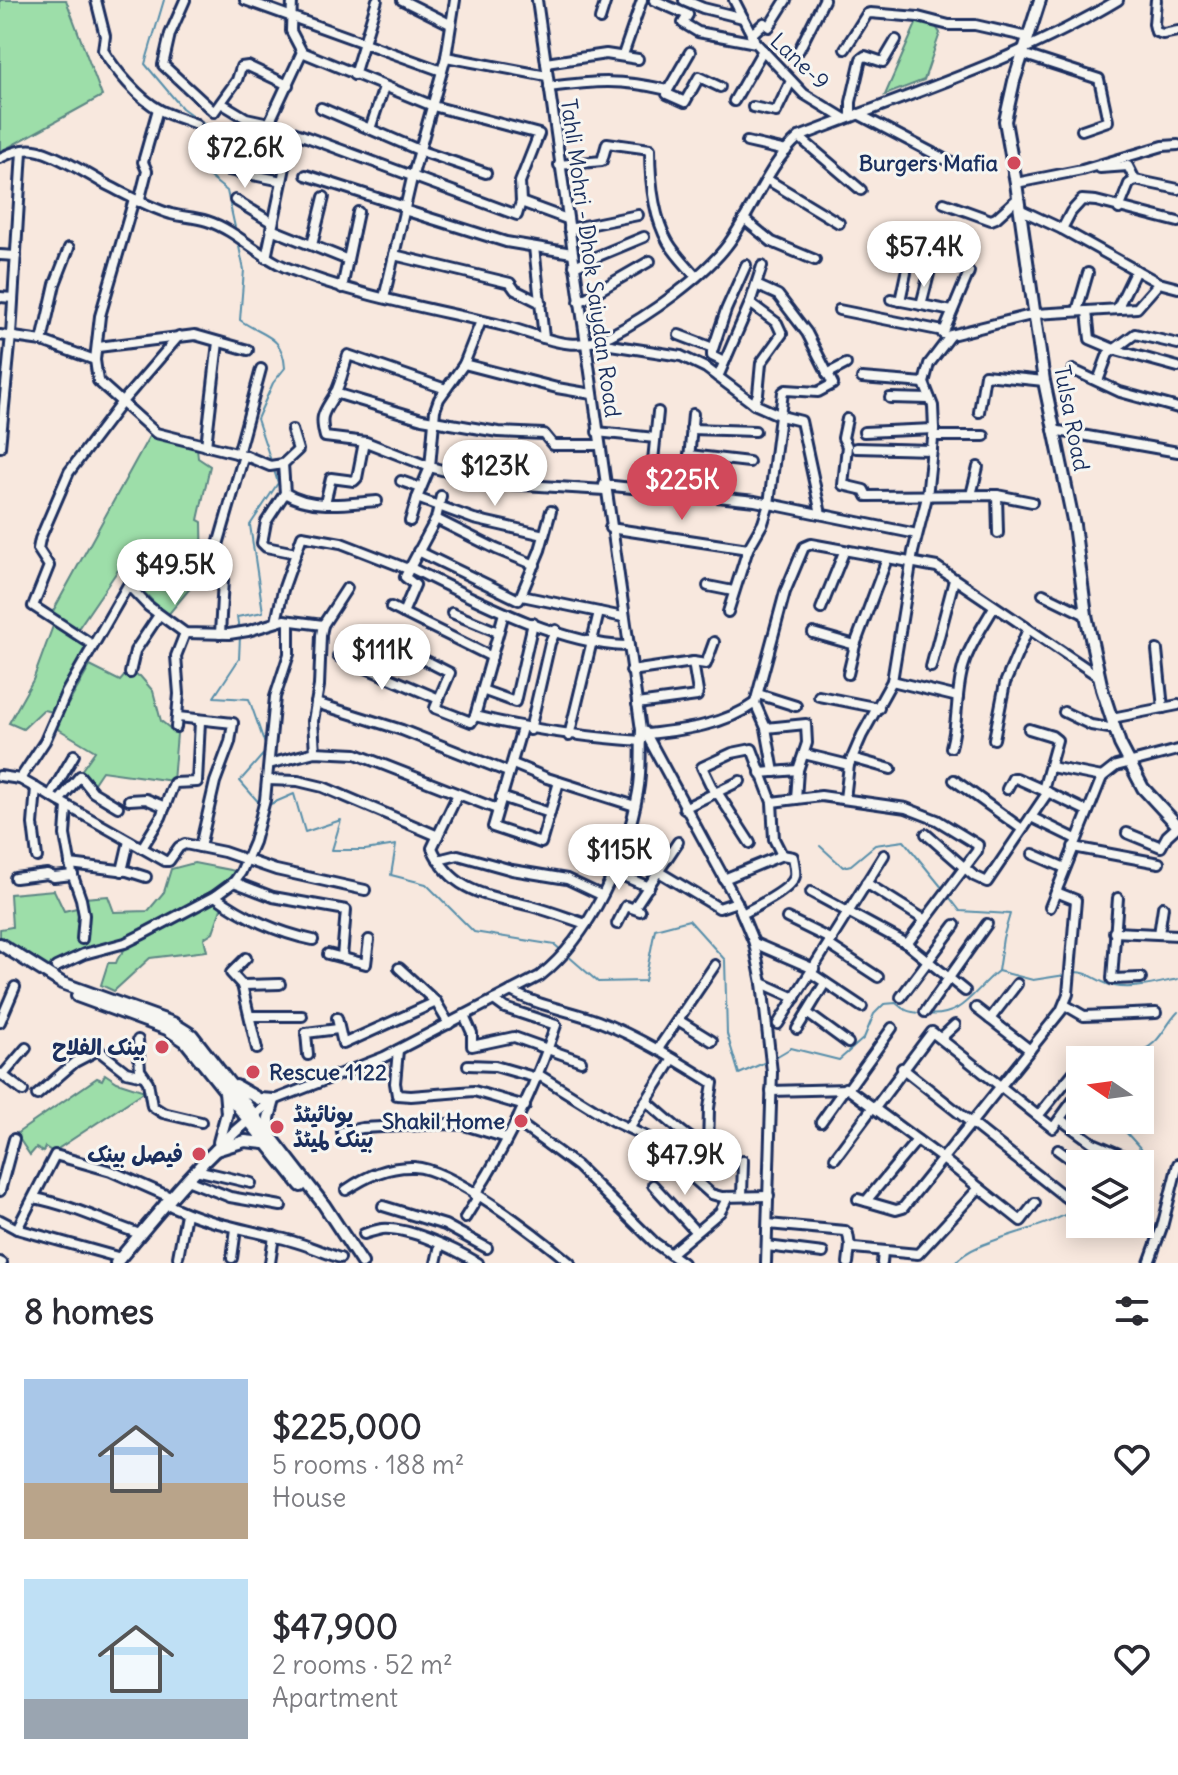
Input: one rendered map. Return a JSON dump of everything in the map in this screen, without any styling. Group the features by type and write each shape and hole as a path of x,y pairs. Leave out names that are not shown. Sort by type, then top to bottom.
{"main road":[{"name":"Tulsa Road","path":"1040,0 1005,112 1044,381 1074,525 1098,676 1129,763 1143,788 1178,826"},
{"path":"0,944 62,983 136,1014 185,1041 226,1086 313,1200 355,1263"},
{"path":"0,951 57,988 136,1014"},
{"path":"226,1086 255,1097 274,1100 268,1122 268,1141 324,1205 362,1263"},
{"path":"214,1150 224,1132 226,1086"},
{"path":"119,1260 167,1200 214,1150 250,1118"},
{"path":"214,1150 245,1141 268,1141"}],"street":[{"path":"96,0 105,36 103,50 118,75 158,109 196,124"},
{"path":"185,0 170,34 163,65 214,112 237,80 241,67 248,66 288,85"},
{"path":"245,0 442,71"},
{"path":"221,103 246,118 269,123 517,215 521,202 520,182 539,134 433,106 302,52 291,31 292,0"},
{"path":"354,75 377,0"},
{"path":"402,0 450,24"},
{"path":"384,298 404,209 446,57 455,0"},
{"name":"Tahli Mohri - Dhok Saiydan Road","path":"250,1118 274,1100 398,1050 540,976 561,960 586,924 601,895 635,806 643,735 627,646 597,432 590,342 579,302 537,0"},
{"path":"600,19 606,0"},
{"path":"623,55 642,0"},
{"name":"Lane-9","path":"654,0 688,15 683,23 698,32 754,39 804,94 950,162"},
{"path":"686,0 743,18"},
{"path":"734,0 754,39"},
{"path":"754,39 764,23 769,27 786,0"},
{"path":"799,50 824,0"},
{"path":"590,342 609,336 646,313 696,277 721,254 786,151 799,137 1022,52 1118,0"},
{"path":"1156,0 1156,32 1178,31"},
{"path":"845,49 870,13 918,17 949,25 975,25 1028,37"},
{"path":"851,117 851,102 861,59 865,56 883,62 896,40"},
{"path":"734,101 763,50"},
{"path":"269,123 302,52"},
{"path":"690,52 667,94 685,102 699,77 720,87"},
{"path":"1022,52 1099,79 1108,121 1082,130"},
{"path":"546,63 606,54 638,59"},
{"path":"446,57 547,76"},
{"path":"549,87 628,81 668,90"},
{"path":"753,107 775,112 791,81"},
{"path":"370,129 384,87"},
{"path":"321,108 421,151 486,173"},
{"path":"158,109 143,162 147,171 100,316 95,360 98,381 156,433 277,465"},
{"path":"228,133 284,144 289,148 266,258"},
{"path":"799,137 861,190"},
{"path":"747,142 786,151"},
{"path":"559,165 602,161 607,143 650,149 659,224 670,246 696,277"},
{"path":"1016,183 1082,170 1163,146 1178,145"},
{"path":"0,158 11,152 35,150 136,201 172,214 207,221 227,230 266,258 342,288 523,330 559,344 590,342 681,356 706,368 754,404 801,421 805,426 805,445 814,471 821,514"},
{"path":"0,447 11,335 22,151"},
{"path":"1082,170 1128,166 1135,180"},
{"path":"214,167 282,181"},
{"path":"306,175 506,242 572,253"},
{"path":"768,180 839,223"},
{"path":"1119,209 1129,184 1135,180 1178,189"},
{"path":"312,245 324,197"},
{"path":"235,200 272,226 348,260"},
{"path":"1062,229 1082,200 1178,222"},
{"path":"521,202 567,219"},
{"path":"944,203 991,220 1018,204 1159,283 1178,288"},
{"path":"342,288 358,212"},
{"path":"569,229 638,215"},
{"path":"744,219 772,242 815,260"},
{"path":"574,266 644,237"},
{"path":"534,247 544,338"},
{"path":"42,341 55,284 69,248"},
{"path":"0,255 16,256"},
{"path":"394,255 510,283 515,290 541,303"},
{"path":"579,302 650,261"},
{"path":"724,362 712,356 713,348 746,265"},
{"path":"718,377 750,303 762,266"},
{"path":"921,305 930,270"},
{"path":"1117,309 1136,270"},
{"path":"944,343 943,331 969,272"},
{"path":"906,273 896,300 952,311"},
{"path":"1088,273 1082,311 1090,339 1116,350 1178,367"},
{"path":"845,799 851,762 892,681 911,562 927,497 934,433 930,399 924,383 929,364 951,335 1035,314 1137,308 1159,283"},
{"path":"728,612 748,549 763,523 769,504 783,392 818,392 833,384 807,333 773,291 756,285"},
{"path":"0,297 13,298"},
{"path":"750,303 777,323 782,334 761,363 754,404"},
{"path":"839,310 943,331"},
{"path":"410,521 430,467 433,420 439,399 464,364 481,321"},
{"path":"1098,381 1108,354 1137,334 1178,344"},
{"path":"0,335 42,341 95,360"},
{"path":"98,347 195,335 248,350"},
{"path":"679,335 713,348"},
{"path":"93,645 33,606 49,566 38,549 40,539 69,472 122,402 179,336"},
{"path":"206,446 218,342"},
{"path":"446,389 348,355 335,393 324,406 325,437 364,442 430,467 493,483 686,494 769,504 917,534"},
{"path":"464,364 592,394"},
{"path":"827,374 846,364"},
{"path":"225,634 218,545 261,369"},
{"path":"1073,370 1120,392 1178,408"},
{"path":"979,412 985,375 1044,381"},
{"path":"862,378 924,383"},
{"path":"335,393 433,420 498,432 544,434 553,445 599,445"},
{"path":"890,398 930,399"},
{"path":"650,490 658,412"},
{"path":"686,494 693,414"},
{"path":"847,419 843,438 847,446 843,485 864,490 867,496 997,495 1032,502"},
{"path":"691,429 755,431"},
{"path":"277,465 299,448 292,430"},
{"path":"1053,430 1178,452"},
{"path":"597,432 655,438"},
{"path":"864,432 984,436"},
{"path":"325,503 331,478 354,481 357,478 364,442"},
{"path":"856,448 932,450"},
{"path":"689,455 749,462"},
{"path":"277,465 285,493 266,522 262,543 266,547 296,553"},
{"path":"971,495 978,467"},
{"path":"401,481 474,519 544,535"},
{"path":"285,493 309,502 343,505 377,501"},
{"path":"997,495 998,533"},
{"path":"403,613 415,585 405,577 436,519 440,501"},
{"path":"418,551 519,600 535,565 551,511"},
{"path":"436,519 535,565"},
{"path":"610,528 748,549"},
{"path":"276,622 299,538 306,536 341,543 409,568 504,613 533,623 591,642 627,646"},
{"path":"774,772 757,699 785,592 804,547 811,544 937,567 1098,676"},
{"path":"821,609 844,552"},
{"path":"848,674 855,645 887,559"},
{"path":"931,667 954,580"},
{"path":"20,779 45,741 62,701 128,585 159,615 185,633 225,634 289,621 323,625"},
{"path":"708,586 733,591"},
{"path":"315,752 313,721 323,625 347,588"},
{"path":"1043,594 1086,615"},
{"path":"522,596 623,617"},
{"path":"391,607 492,657"},
{"path":"951,747 957,726 964,662 994,607"},
{"path":"569,736 599,612"},
{"path":"452,613 498,632"},
{"path":"387,641 450,673 435,708 471,722 504,613"},
{"path":"130,673 135,651 159,615"},
{"path":"56,967 84,954 125,943 215,896 234,882 254,842 265,800 275,697 289,654 289,621"},
{"path":"482,690 515,702 533,623"},
{"path":"994,739 1005,683 1028,629"},
{"path":"556,630 493,827 540,843 559,782"},
{"path":"176,727 176,656 185,633"},
{"path":"813,633 855,645"},
{"path":"631,671 693,662 706,664 714,642"},
{"path":"1157,650 1163,708"},
{"path":"338,656 439,699"},
{"path":"637,704 697,696 693,662"},
{"path":"892,681 958,697"},
{"path":"819,696 879,708"},
{"path":"757,699 796,706"},
{"path":"475,716 569,736 643,735 691,729 740,714 757,699"},
{"path":"316,703 635,806"},
{"path":"1064,712 1091,725 1114,724 1178,705"},
{"path":"178,717 233,723 200,847"},
{"path":"142,848 176,781 197,782 200,721"},
{"path":"766,728 806,724 807,743 798,770 796,799"},
{"path":"926,834 983,882 987,882 1045,791 1057,744 1055,738 1029,729"},
{"path":"643,735 737,902 754,943 772,1072 766,1263"},
{"path":"750,843 702,767 732,753 752,749 772,802 774,839 782,855"},
{"path":"1050,907 1102,777 1116,766 1178,750"},
{"path":"269,764 315,752 356,754 497,809"},
{"path":"804,754 891,769"},
{"path":"50,796 74,755"},
{"path":"1051,767 1102,777"},
{"path":"760,773 798,770"},
{"path":"0,776 20,779 169,861 185,844 365,890"},
{"path":"82,939 81,899 70,864 63,804 80,776 93,792 118,807"},
{"path":"1007,789 1016,778 1087,811"},
{"path":"267,780 298,781 323,787 438,836"},
{"path":"954,780 1022,829"},
{"path":"684,808 740,781"},
{"path":"36,788 33,824 37,857"},
{"path":"458,794 432,848 447,872 476,893 535,907 586,924"},
{"path":"772,802 821,796 906,808 937,820 978,845 977,851 907,944"},
{"path":"501,797 550,813"},
{"path":"129,800 146,799 165,807"},
{"path":"1031,817 1074,843 1159,863"},
{"path":"1127,833 1161,847 1178,826"},
{"path":"122,871 129,841"},
{"path":"617,924 626,906 637,910 678,842"},
{"path":"1033,854 1065,868"},
{"path":"438,860 458,855 512,870 567,879 601,895"},
{"path":"724,879 782,855 793,857 795,873 792,882 770,899 742,914"},
{"path":"778,1024 884,855"},
{"path":"70,864 146,877"},
{"path":"612,871 649,887"},
{"path":"659,872 716,907 722,909 737,902"},
{"path":"15,878 73,875"},
{"path":"234,882 273,897 346,910 342,957"},
{"path":"866,883 925,920"},
{"path":"811,892 907,944 965,991"},
{"path":"917,1140 862,1200 900,1210 1065,1005 1076,900 1056,892"},
{"path":"215,896 229,907 263,923 313,940"},
{"path":"1118,898 1112,979 1141,978"},
{"path":"1159,934 1163,907"},
{"path":"787,918 830,943 878,977"},
{"path":"925,1012 987,924"},
{"path":"901,997 955,925"},
{"path":"1114,932 1178,935"},
{"path":"328,954 366,964 369,940"},
{"path":"754,943 813,971 825,983 862,1007"},
{"path":"246,958 231,973 242,985 257,1049"},
{"path":"658,1049 715,965"},
{"path":"399,968 436,1002 449,1024"},
{"path":"762,983 795,998"},
{"path":"797,1029 825,983"},
{"path":"242,985 280,984"},
{"path":"990,1019 1017,984"},
{"path":"0,1022 15,987"},
{"path":"511,991 528,1000 567,1009 603,1023 658,1049 713,1083 708,1149"},
{"path":"465,1218 525,1106 555,1023 505,1008 494,1000"},
{"path":"337,1018 341,1042 346,1043 436,1002"},
{"path":"1065,1005 1088,1017 1156,1013"},
{"path":"976,1008 1030,1050"},
{"path":"807,1013 848,1043"},
{"path":"464,1015 472,1033 472,1046 511,1037 581,1061"},
{"path":"250,1016 302,1016"},
{"path":"678,1020 712,1041"},
{"path":"941,1038 955,1025"},
{"path":"821,1122 892,1028"},
{"path":"308,1055 306,1033 338,1029"},
{"path":"835,1158 929,1033 941,1038 1053,1128 1066,1111"},
{"path":"138,1040 140,1070 155,1110 201,1122"},
{"path":"23,1091 1,1074 26,1048"},
{"path":"37,1095 75,1062 98,1050 126,1072 144,1076"},
{"path":"398,1050 397,1095 474,1091 525,1106"},
{"path":"629,1128 673,1059"},
{"path":"468,1065 495,1066 538,1076 613,1121 647,1137 711,1194 728,1197 769,1196"},
{"path":"902,1068 1066,1197"},
{"path":"1038,1116 1066,1082"},
{"path":"771,1091 847,1088 1021,1221 1035,1203"},
{"path":"646,1101 689,1138 720,1153"},
{"path":"1060,1119 1093,1143 1109,1150"},
{"path":"516,1121 577,1166 655,1243 683,1263"},
{"path":"342,1132 362,1128 443,1124 464,1125 507,1138"},
{"path":"0,1191 14,1139"},
{"path":"1058,1150 1066,1156"},
{"path":"17,1229 55,1155 111,1171 167,1200 186,1214 236,1229 274,1236 340,1258"},
{"path":"742,1196 743,1161"},
{"path":"1149,1263 1178,1164"},
{"path":"346,1190 374,1173 413,1167 434,1170 526,1227 570,1263"},
{"path":"196,1170 251,1183"},
{"path":"187,1180 230,1197 281,1206"},
{"path":"653,1185 695,1231"},
{"path":"850,1246 918,1258 979,1188"},
{"path":"670,1254 720,1212 728,1197"},
{"path":"34,1198 62,1203 140,1234"},
{"path":"383,1206 445,1225 487,1248"},
{"path":"397,1230 405,1212"},
{"path":"178,1257 186,1214"},
{"path":"0,1220 17,1229 119,1260"},
{"path":"768,1224 845,1231 850,1246 848,1263"},
{"path":"232,1258 236,1229"},
{"path":"364,1234 382,1229 397,1230 478,1263"},
{"path":"270,1263 274,1236"},
{"path":"436,1263 440,1245"},
{"path":"767,1246 823,1253"},
{"path":"882,1263 883,1251"}],"green space":[{"path":"0,0 66,0 102,96 0,152"},
{"path":"919,17 932,21 940,33 924,80 885,95"},
{"path":"151,433 197,447 198,458 210,466 198,520 202,522 203,573 167,616 120,567 77,630 52,613"},
{"path":"53,626 89,648 54,712 43,710 23,729 9,723 33,680"},
{"path":"90,666 120,681 126,674 140,676 153,691 161,721 177,734 173,781 102,771 92,786 81,771 95,751 55,727"},
{"path":"194,863 241,872 219,892 127,939 46,969 0,939 0,929 12,927 10,894 54,890 64,911 81,907 84,898 108,896 114,912 148,911 164,892 171,869"},
{"path":"216,902 222,906 213,932 204,938 207,951 150,958 114,991 101,985 108,963 116,963 132,943 160,926"},
{"path":"105,1074 117,1082 145,1091 53,1152 45,1147 43,1152 36,1148 30,1155 16,1134 97,1078 102,1080"}],"waterway":[{"path":"164,0 145,64 182,108 212,130 206,174 227,191 236,232"},
{"path":"238,242 244,270 240,320 276,342 285,368 273,383 257,419 271,461"},
{"path":"239,630 237,617 263,612 250,525 278,483 273,467"},
{"path":"240,636 239,659 214,697 249,699 267,750 240,781 261,805"},
{"path":"266,806 294,794 305,832 341,820 332,850 365,850 396,845 391,875 426,884 474,932 555,945 562,951"},
{"path":"820,846 843,867 851,865 875,845 904,841 943,889"},
{"path":"947,894 960,911 1010,914 998,971"},
{"path":"567,955 598,982 645,981 655,929 689,920 725,960 727,1034 739,1074 768,1061"},
{"path":"774,1058 791,1048 839,1060 864,1038 874,1014 884,1004 896,1003 906,1010 925,1014 948,1012 966,1002 998,971 1033,980 1065,975"},
{"path":"1071,973 1083,973 1122,987 1146,986 1178,979"},
{"path":"1150,1046 1178,1012"},
{"path":"1128,1134 1142,1150"},
{"path":"955,1263 979,1246 1066,1214"}],"place":[{"name":"Burgers Mafia","path":"1014,163"},
{"name":"بینک الفلاح","path":"162,1047"},
{"name":"Rescue 1122","path":"253,1072"},
{"name":"Shakil Home","path":"521,1121"},
{"name":"یونائیٹڈ بینک لمیٹڈ","path":"277,1127"},
{"name":"فیصل بینک","path":"199,1154"}]}
